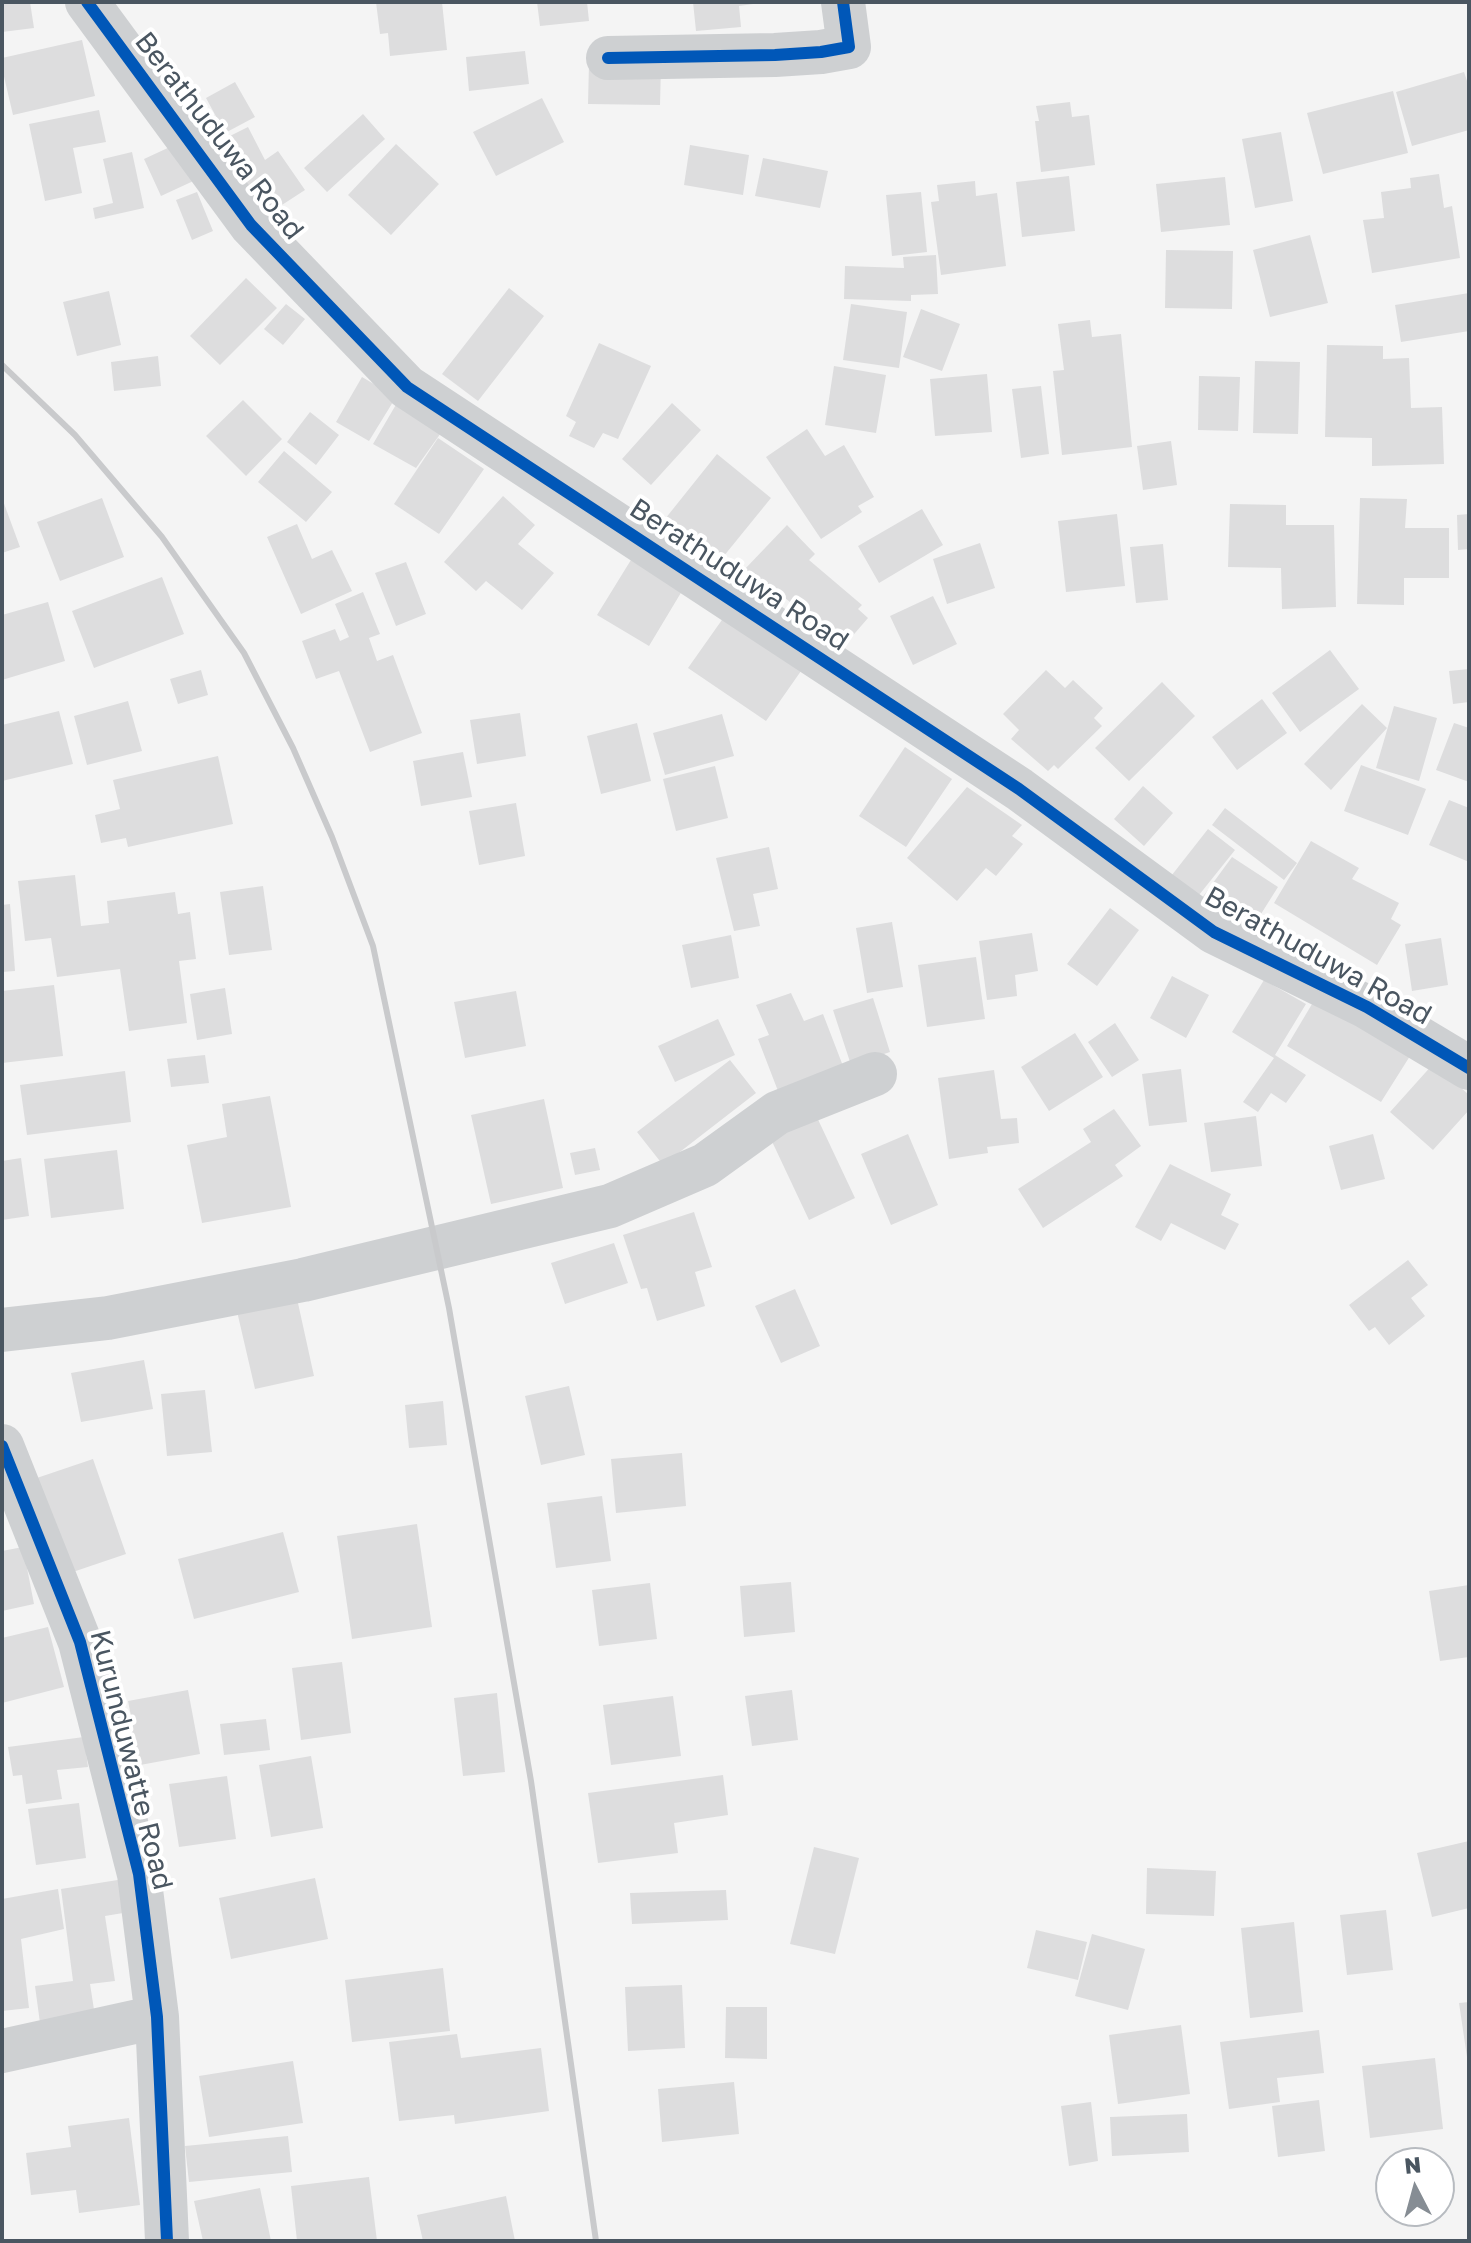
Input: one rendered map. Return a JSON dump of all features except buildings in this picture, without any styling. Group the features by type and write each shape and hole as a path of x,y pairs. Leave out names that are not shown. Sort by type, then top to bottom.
{"street":[{"name":"Berathuduwa Road","path":"87,2 251,225 407,387 995,773 1214,932 1367,1007 1469,1068"},
{"path":"608,58 775,55 849,47 843,2"},
{"path":"2,1330 108,1318 303,1280 610,1206 705,1165 777,1113 875,1074"},
{"name":"Kurunduwatte Road","path":"2,1446 80,1642 139,1874 157,2017 167,2241"},
{"path":"2,2051 157,2017"}],"railway":[{"path":"2,365 75,435 162,537 244,653 293,748 332,837 373,946 449,1308 531,1781 596,2241"}],"cycle path":[{"path":"87,2 251,225 407,387 1019,789 1214,932 1367,1007 1469,1068"},
{"path":"608,58 775,55 849,47 843,2"},
{"path":"2,1446 80,1642 139,1874 157,2017 167,2241"}]}
